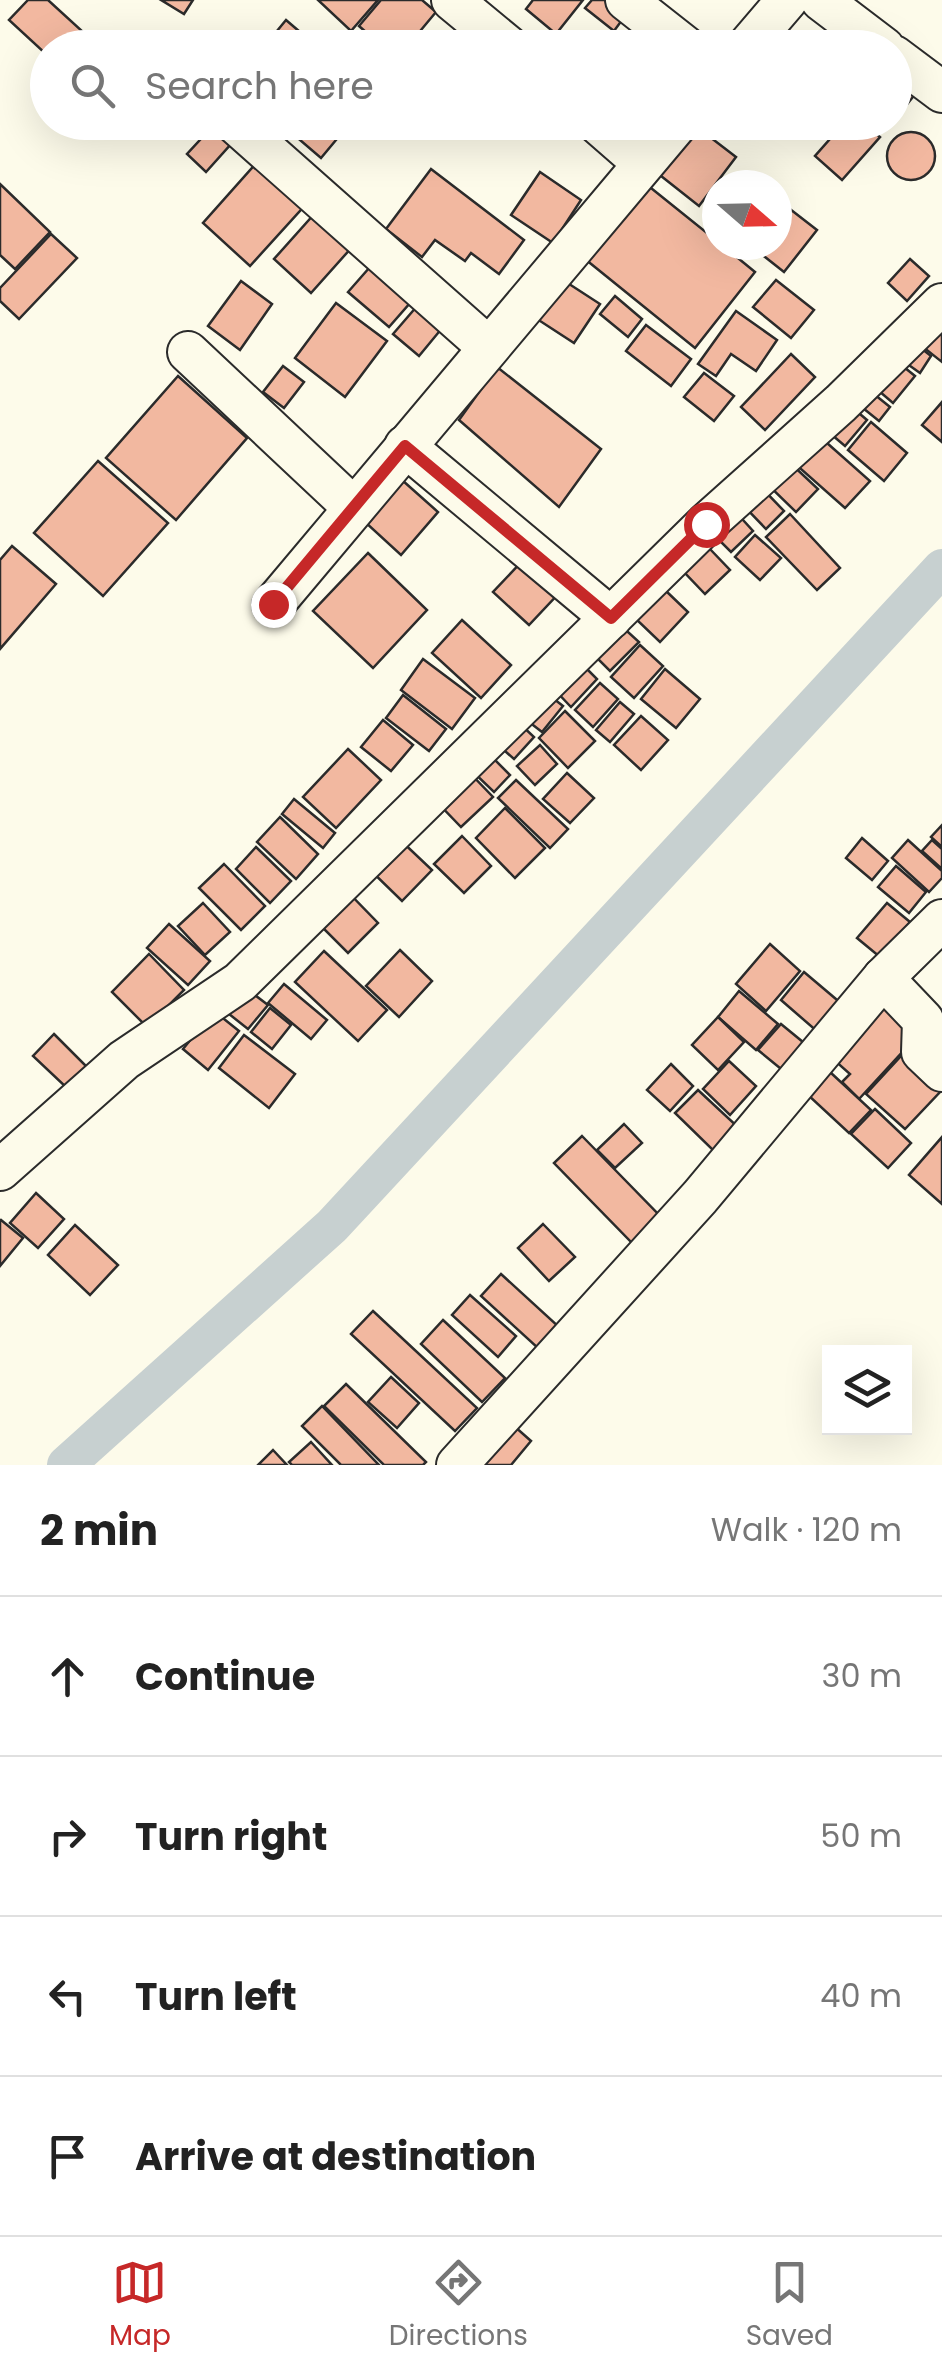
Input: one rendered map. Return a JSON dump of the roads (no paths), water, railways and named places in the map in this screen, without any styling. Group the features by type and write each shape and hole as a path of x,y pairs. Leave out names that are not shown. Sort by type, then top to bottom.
{"street":[{"path":"452,0 488,30"},
{"path":"626,0 664,30"},
{"path":"762,30 788,0"},
{"path":"821,0 860,30"},
{"path":"912,70 942,92"},
{"path":"254,140 488,347"},
{"path":"617,140 643,163"},
{"path":"273,604 663,140"},
{"path":"0,1170 124,1060 240,982 706,524 841,403 942,304"},
{"path":"188,352 354,508"},
{"path":"405,446 611,618"},
{"path":"457,1465 700,1197 882,978 942,920"},
{"path":"882,978 923,1020 922,1052 942,1072"}],"waterway":[{"path":"66,1465 332,1226 942,568"}]}
